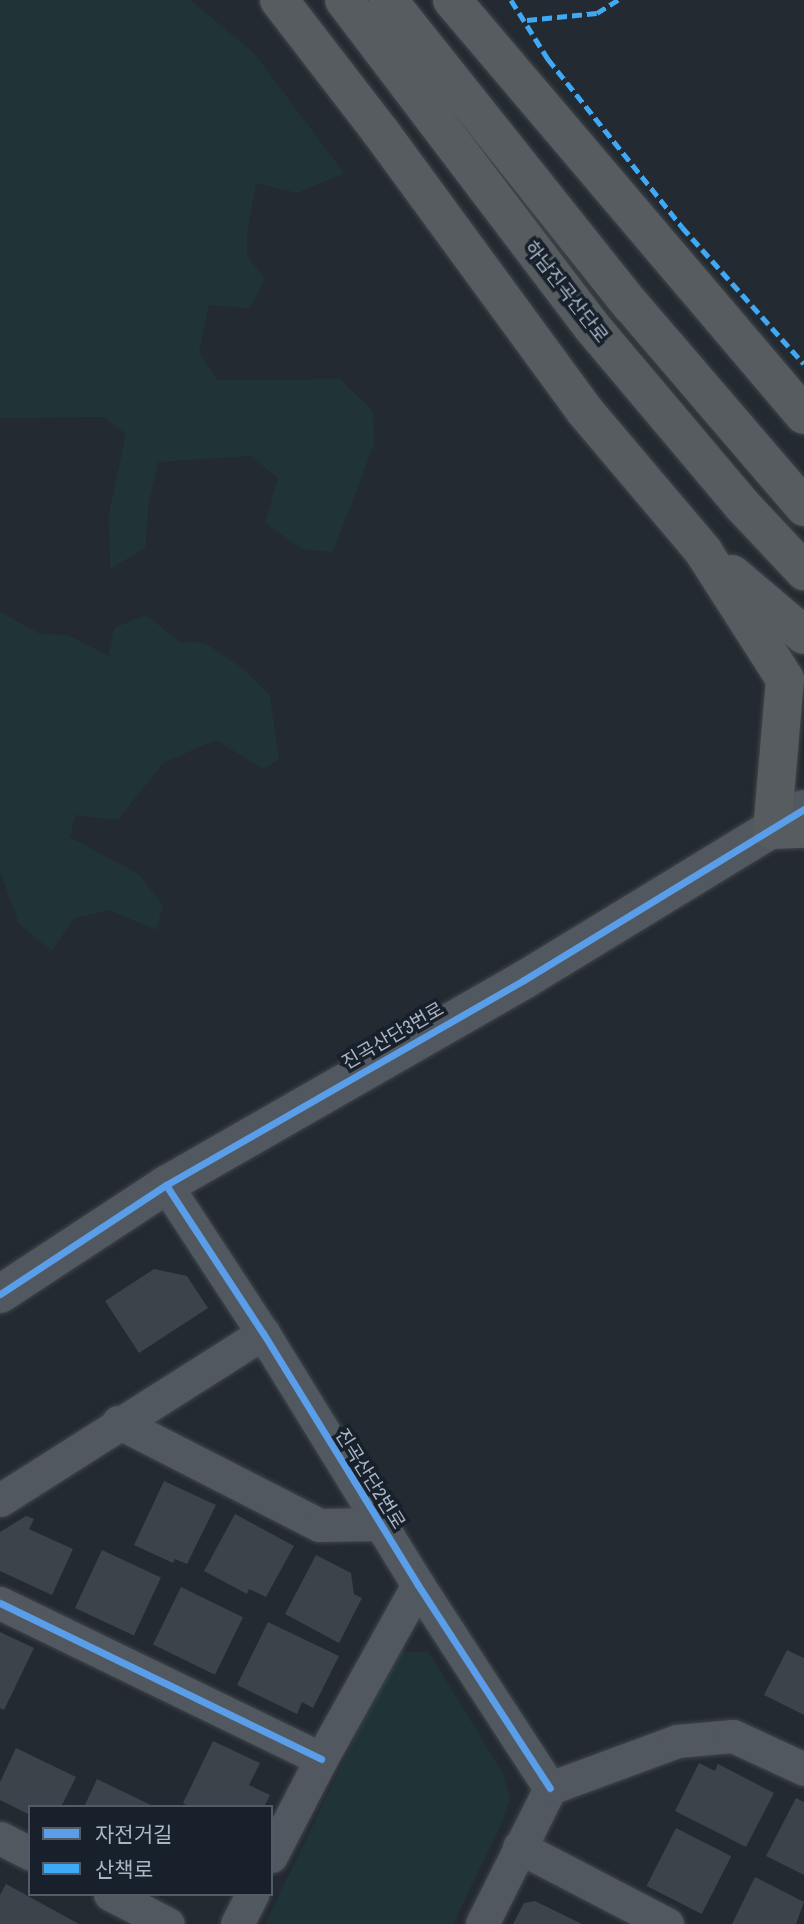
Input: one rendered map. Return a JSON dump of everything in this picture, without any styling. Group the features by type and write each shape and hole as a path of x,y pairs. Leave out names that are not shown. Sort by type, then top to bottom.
{"highway":[{"path":"278,0 380,131 584,410 703,551 785,679 788,830"},
{"name":"하남진곡산단로","path":"344,0 593,327 742,505 804,571"},
{"path":"388,0 631,305 804,507"},
{"path":"452,0 804,415"},
{"path":"703,551 804,635"}],"street":[{"name":"진곡산단3번로","path":"0,1294 166,1185 788,830 804,809"},
{"name":"진곡산단2번로","path":"166,1185 263,1333 379,1524 550,1788"},
{"path":"0,1500 118,1422 263,1333"},
{"name":"진곡산단2번로","path":"118,1422 319,1525 379,1524"},
{"path":"273,1852 321,1759 418,1585"},
{"path":"0,1603 321,1759"},
{"path":"482,1924 550,1788 677,1741 733,1736 804,1769"},
{"path":"0,1838 28,1852"},
{"path":"519,1847 667,1924"},
{"path":"114,1896 168,1924"},
{"path":"237,1924 251,1896"}],"green space":[{"path":"0,0 190,0 254,53 344,173 297,193 256,183 247,234 247,255 265,279 249,308 209,305 199,352 217,380 340,379 373,411 374,444 333,552 303,549 265,523 278,478 251,456 158,462 149,502 145,548 110,569 109,514 126,434 104,417 0,418"},
{"path":"0,612 40,634 68,635 109,656 114,628 146,615 180,642 205,643 246,671 270,696 279,759 263,769 216,740 163,763 118,820 75,815 70,837 138,874 163,905 156,930 109,910 74,918 52,951 19,924 0,871"},
{"path":"428,1651 502,1772 510,1798 504,1818 453,1924 265,1924 396,1653"}],"building":[{"path":"154,1269 187,1276 208,1308 139,1353 105,1301"},
{"path":"164,1481 216,1505 187,1564 175,1559 173,1563 134,1545"},
{"path":"235,1514 294,1546 266,1597 249,1589 247,1594 204,1571"},
{"path":"26,1516 34,1519 29,1529 73,1549 52,1595 0,1571 0,1532"},
{"path":"102,1550 161,1577 134,1635 75,1608"},
{"path":"316,1555 351,1573 354,1594 362,1598 339,1643 285,1614"},
{"path":"181,1587 243,1617 215,1675 153,1645"},
{"path":"268,1622 339,1656 313,1708 302,1702 297,1714 237,1685"},
{"path":"0,1632 34,1648 4,1710 0,1708"},
{"path":"787,1650 804,1658 804,1715 764,1695"},
{"path":"213,1741 260,1763 249,1785 270,1795 265,1805 183,1803"},
{"path":"16,1748 76,1777 62,1805 28,1805 28,1814 0,1800 0,1782"},
{"path":"699,1763 715,1771 718,1764 774,1793 746,1847 675,1811"},
{"path":"97,1779 151,1805 85,1805"},
{"path":"796,1798 804,1802 804,1875 766,1856"},
{"path":"676,1828 731,1856 702,1914 646,1886"},
{"path":"755,1877 804,1902 796,1924 732,1924"},
{"path":"6,1884 79,1924 0,1924 0,1895"},
{"path":"535,1901 582,1924 513,1924 524,1903"}],"marked path":[{"path":"511,0 548,59 682,227 804,364"},
{"path":"527,20 597,13 618,0"}],"cycle path":[{"path":"0,1294 166,1185 524,980 804,809"},
{"path":"166,1185 263,1333 418,1585 550,1788"},
{"path":"0,1603 321,1759"}]}
